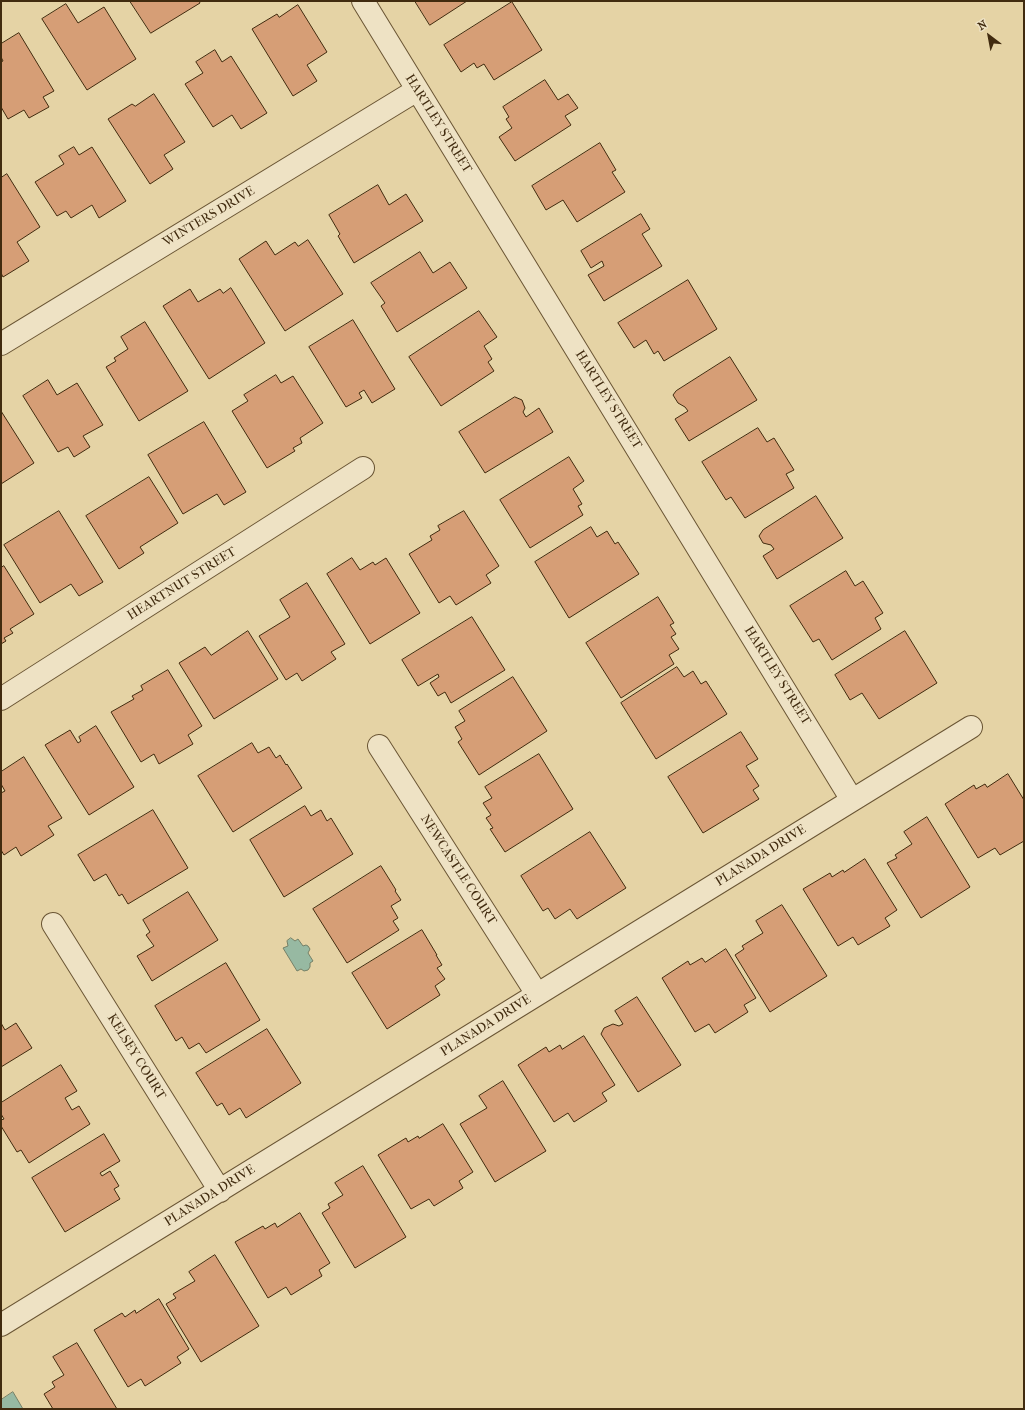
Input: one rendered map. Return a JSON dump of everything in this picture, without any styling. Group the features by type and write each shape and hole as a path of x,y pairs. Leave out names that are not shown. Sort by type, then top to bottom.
{"street":[{"name":"HARTLEY STREET","path":"363,1 852,800"},
{"name":"WINTERS DRIVE","path":"1,344 417,90"},
{"name":"HEARTNUT STREET","path":"1,699 363,468"},
{"name":"PLANADA DRIVE","path":"1,1325 971,727"},
{"name":"NEWCASTLE COURT","path":"379,746 537,994"},
{"name":"KELSEY COURT","path":"53,924 220,1190"}],"shaded area":[{"path":"291,938 295,941 298,939 303,946 306,945 310,949 308,953 313,961 310,963 308,970 304,971 301,969 297,971 283,948 288,946 287,941"},
{"path":"13,1392 23,1409 1,1409 1,1400"}],"building":[{"path":"130,1 199,1 200,3 151,33"},
{"path":"415,1 467,1 430,25"},
{"path":"512,2 542,50 494,80 484,64 477,68 474,63 461,72 444,45"},
{"path":"66,4 78,23 104,7 136,59 87,90 42,19"},
{"path":"298,5 327,52 307,65 317,81 293,96 252,29 277,14 279,17"},
{"path":"19,33 54,91 43,97 49,107 29,118 24,110 8,119 1,107 1,62 3,61 1,57 1,44"},
{"path":"215,50 222,62 231,56 267,113 241,129 232,115 213,127 185,84 203,73 196,62"},
{"path":"545,80 558,100 568,94 578,108 565,116 571,125 515,161 499,137 512,128 506,119 509,117 503,107"},
{"path":"154,94 185,142 164,155 173,169 150,184 108,119 132,104 135,106"},
{"path":"600,143 616,170 612,172 625,192 577,222 563,200 546,210 532,186"},
{"path":"74,147 79,155 92,147 126,201 99,218 92,205 71,218 66,211 57,216 35,182 64,164 59,156"},
{"path":"7,174 40,227 17,242 29,261 3,277 1,273 1,178"},
{"path":"378,185 389,205 406,194 423,221 354,263 338,236 340,234 329,215"},
{"path":"641,214 650,229 642,234 662,266 604,301 588,275 604,266 602,261 591,268 581,251"},
{"path":"308,240 343,294 285,331 239,259 266,241 275,255 295,242 298,246"},
{"path":"420,252 433,273 450,262 467,288 397,332 381,306 385,303 371,283"},
{"path":"688,280 717,329 664,361 658,351 654,354 646,340 634,348 618,323"},
{"path":"231,288 265,343 209,379 163,306 190,289 198,302 220,289 223,293"},
{"path":"479,311 497,337 484,346 492,359 488,362 494,371 441,406 409,357"},
{"path":"353,320 395,389 372,403 364,390 359,393 362,398 346,407 309,347"},
{"path":"145,322 188,391 139,421 106,367 116,361 114,358 128,349 121,337"},
{"path":"730,357 757,400 689,441 675,419 688,411 685,407 678,403 673,395 676,391"},
{"path":"276,375 281,383 293,376 323,423 300,438 302,443 293,448 295,451 267,468 232,411 248,401 244,395"},
{"path":"48,380 57,395 77,383 103,425 83,436 90,447 74,457 68,447 58,452 23,396"},
{"path":"515,397 522,400 525,408 523,412 526,417 539,408 553,432 485,473 459,432"},
{"path":"1,411 34,463 1,484"},
{"path":"204,422 246,492 224,505 217,494 183,514 148,455"},
{"path":"758,428 767,442 774,438 794,470 786,474 794,488 745,518 731,497 726,500 702,462"},
{"path":"569,457 584,481 573,489 582,504 578,506 583,515 530,548 500,500"},
{"path":"149,477 178,523 140,547 144,553 119,569 86,516"},
{"path":"816,496 843,538 777,579 763,556 774,549 771,545 763,543 759,536 763,530"},
{"path":"59,511 103,582 79,596 71,584 40,603 4,545"},
{"path":"464,511 499,566 486,575 491,583 456,605 450,596 439,603 409,554 432,540 430,536 440,530 438,526"},
{"path":"591,527 597,537 607,531 615,544 618,542 639,574 569,618 535,562"},
{"path":"352,558 360,570 373,562 375,565 386,558 420,613 370,644 327,574"},
{"path":"4,566 34,614 10,629 13,633 4,638 6,641 1,644 1,568"},
{"path":"846,571 855,586 863,581 883,613 875,618 881,629 832,660 819,639 813,642 790,606"},
{"path":"307,583 345,644 331,652 336,659 302,681 297,673 286,680 259,636 290,617 280,600"},
{"path":"658,597 674,623 670,625 676,634 671,637 679,649 669,655 674,664 621,698 586,643"},
{"path":"472,617 505,670 451,703 445,692 438,696 430,683 439,677 438,674 418,686 402,660"},
{"path":"248,631 278,679 214,719 179,663 205,647 211,655"},
{"path":"905,631 937,683 879,719 862,693 850,700 835,675"},
{"path":"677,667 684,677 693,671 701,684 706,681 727,714 656,759 621,703"},
{"path":"168,670 202,726 188,735 193,744 159,764 154,754 141,762 111,712 134,699 132,696 143,690 141,686"},
{"path":"513,677 547,731 479,775 458,742 462,739 455,727 465,721 459,711"},
{"path":"96,726 134,787 89,815 45,745 70,730 78,743 81,741 79,737"},
{"path":"741,732 758,759 746,766 759,786 753,790 759,799 703,833 668,777"},
{"path":"252,743 258,753 269,747 276,758 280,755 302,788 233,832 198,776"},
{"path":"539,754 573,809 505,852 490,829 493,828 486,818 491,815 483,803 492,798 485,787"},
{"path":"24,757 62,818 48,826 54,835 21,856 16,847 4,855 1,850 1,793 5,791 1,784 1,772"},
{"path":"1008,774 1024,800 1024,841 1000,855 995,848 978,858 945,804 974,785 976,789 985,784 987,787"},
{"path":"305,806 311,816 321,810 327,821 331,818 353,854 284,897 250,840"},
{"path":"153,810 188,868 128,904 122,894 119,896 106,874 94,881 78,855"},
{"path":"927,817 970,887 921,918 887,863 897,858 895,855 912,844 904,832"},
{"path":"590,832 626,888 577,919 570,909 555,919 548,908 543,911 521,876"},
{"path":"865,859 897,910 885,918 890,926 858,945 853,937 838,946 803,889 830,873 832,877 843,870 844,872"},
{"path":"381,866 401,900 391,906 398,918 393,921 399,930 347,963 313,909"},
{"path":"188,892 218,940 152,981 137,956 154,946 146,935 150,932 143,920"},
{"path":"782,905 827,976 770,1012 735,955 744,949 742,946 763,933 756,921"},
{"path":"422,930 442,965 437,968 445,979 435,986 440,995 387,1029 352,973"},
{"path":"726,949 756,998 744,1005 748,1012 715,1033 709,1024 695,1032 662,978 688,961 690,965 702,958 705,962"},
{"path":"226,963 260,1020 206,1053 199,1043 189,1049 182,1037 176,1041 155,1006"},
{"path":"637,997 681,1065 638,1092 601,1034 604,1028 613,1024 619,1026 623,1024 615,1011"},
{"path":"1,1023 5,1030 16,1023 32,1048 1,1067"},
{"path":"267,1029 301,1083 246,1118 240,1108 229,1115 222,1103 217,1106 196,1073"},
{"path":"584,1036 615,1085 602,1093 607,1101 574,1122 568,1113 554,1122 518,1065 546,1047 549,1052 560,1045 562,1049"},
{"path":"61,1065 77,1091 65,1098 72,1110 79,1106 90,1124 29,1163 21,1150 17,1152 1,1126 1,1120 4,1119 1,1114 1,1103"},
{"path":"503,1081 546,1151 495,1182 460,1124 487,1108 479,1096"},
{"path":"443,1124 473,1172 459,1181 463,1188 434,1206 429,1199 411,1209 378,1155 406,1138 408,1142 418,1136 419,1138"},
{"path":"104,1134 120,1161 100,1173 102,1176 110,1171 119,1186 114,1189 120,1199 65,1232 32,1178"},
{"path":"363,1166 406,1237 355,1268 322,1213 330,1208 328,1204 343,1195 335,1183"},
{"path":"300,1213 330,1263 319,1270 322,1276 291,1295 286,1287 268,1298 235,1242 263,1226 265,1229 275,1223 277,1227"},
{"path":"215,1255 259,1326 201,1362 166,1304 176,1298 173,1294 195,1281 189,1272"},
{"path":"159,1299 189,1349 177,1357 181,1363 145,1386 141,1379 128,1387 94,1330 122,1313 125,1317 135,1310 136,1313"},
{"path":"77,1343 117,1409 53,1409 44,1394 55,1387 52,1382 64,1375 53,1357"}]}
